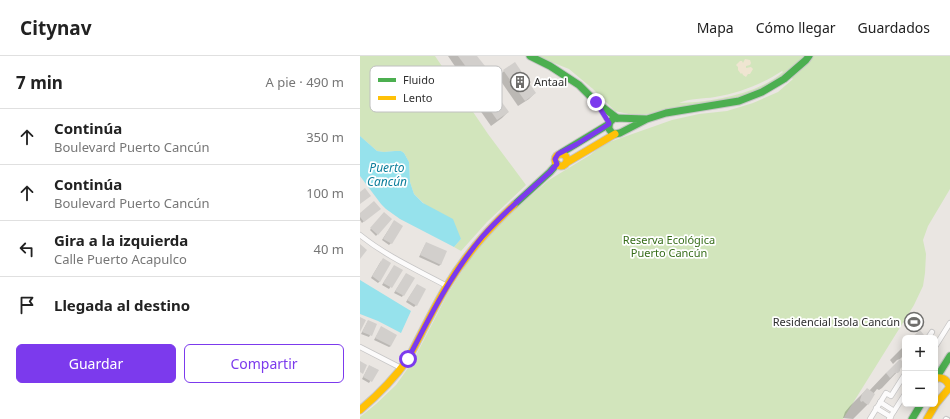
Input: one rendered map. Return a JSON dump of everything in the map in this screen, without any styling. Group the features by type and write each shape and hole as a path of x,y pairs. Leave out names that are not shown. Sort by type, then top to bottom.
{"street":[{"path":"530,56 550,66 579,85 596,102 624,124 624,129 619,133"},
{"path":"557,164 561,166 565,165 597,144 647,119 666,113 739,101 762,92 784,79 809,56"},
{"path":"596,102 609,123 610,131 619,133"},
{"path":"557,164 555,161 558,154 612,120 625,118 647,119"},
{"path":"592,134 597,144"},
{"path":"560,153 566,156 568,160 566,163"},
{"path":"360,410 383,390 408,359 447,286 467,256 483,236 557,164"},
{"path":"360,235 376,247 447,286"},
{"path":"938,342 950,324"},
{"path":"360,347 401,368"},
{"path":"938,375 949,361"},
{"path":"927,419 936,404 949,389 948,381 946,379 942,377 938,378"},
{"path":"870,419 886,393 891,396 902,379"},
{"path":"876,408 890,418 902,399"},
{"path":"880,402 894,411"},
{"path":"912,419 919,407"}],"green space":[{"name":"Puerto Cancún","path":"360,56 435,56 442,66 370,66 370,112 473,112 526,185 487,222 461,251 454,247 461,239 414,194 410,182 409,162 404,153 401,151 377,151 360,136"},
{"name":"Reserva Ecológica Puerto Cancún","path":"539,56 950,56 950,189 928,226 923,240 926,254 923,286 914,305 843,419 360,419 360,417 396,385 413,361 447,295 469,260 494,230 549,180 590,155 604,144 672,120 699,114 727,111 753,103 778,92 793,79 787,75 771,85 735,99 662,110 649,114 633,115 615,111 593,89 569,69","holes":["782,71 783,72 773,80 748,91 719,99 679,103 688,100 733,93 758,84"]}],"sand":[{"path":"745,59 750,60 751,63 750,65 746,66 746,68 751,67 753,69 746,77 742,73 741,74 736,65 740,61 743,63"}],"water":[{"name":"Puerto Cancún","path":"360,136 377,151 401,151 404,153 409,162 410,182 414,194 423,203 453,219 461,239 454,247 400,219 381,204 360,176"},
{"path":"360,280 411,311 401,333 378,321 360,314"}],"building":[{"path":"458,56 477,56 485,66 465,66"},
{"name":"Antaal","path":"515,62 536,93 525,101 503,70"},
{"path":"502,102 509,112 497,120 491,112 502,112"},
{"path":"365,188 371,196 360,204 360,192"},
{"path":"374,201 381,209 364,222 360,217 360,213"},
{"path":"384,212 392,219 378,235 370,228"},
{"path":"394,220 403,226 392,244 383,239"},
{"path":"426,242 447,251 441,265 420,255"},
{"path":"360,244 367,250 360,259"},
{"path":"383,258 391,263 380,282 372,276"},
{"path":"394,265 403,270 392,288 383,283"},
{"path":"406,273 415,278 404,296 395,291"},
{"path":"417,284 426,289 417,306 407,300"},
{"path":"360,317 366,320 360,332"},
{"path":"368,320 377,324 372,336 362,332"},
{"path":"381,326 397,335 391,346 375,338"},
{"path":"920,330 924,335 914,335"},
{"path":"900,359 902,361 902,367 898,373 895,373 890,378 886,373"},
{"path":"360,361 367,365 363,374 360,372"},
{"path":"369,365 379,370 372,382 363,377"},
{"path":"867,388 875,394 868,405 860,400 862,394"}],"traffic: fast":[{"path":"530,56 550,66 579,85 596,102 617,118"},
{"path":"647,119 614,118 609,123 609,129 612,133 620,133 647,119 666,113 739,101 762,92 784,79 809,56"},
{"path":"561,153 609,124"},
{"path":"514,205 557,164"},
{"path":"938,375 950,356"},
{"path":"912,419 919,407"}],"traffic: slow":[{"path":"566,163 615,134"},
{"path":"559,154 563,154 567,160 563,166 559,166 555,162 555,158 559,154"},
{"path":"360,410 386,386 403,366 461,264 486,233 514,205"},
{"path":"938,378 945,380 950,388"},
{"path":"927,419 936,404 950,387"}],"place":[{"name":"Antaal","path":"520,82"},
{"name":"Residencial Isola Cancún","path":"914,322"}],"route":[{"path":"408,359 428,319 447,286 467,256 483,236 501,217 550,172 557,164 555,161 557,155 609,124 596,102"}]}
